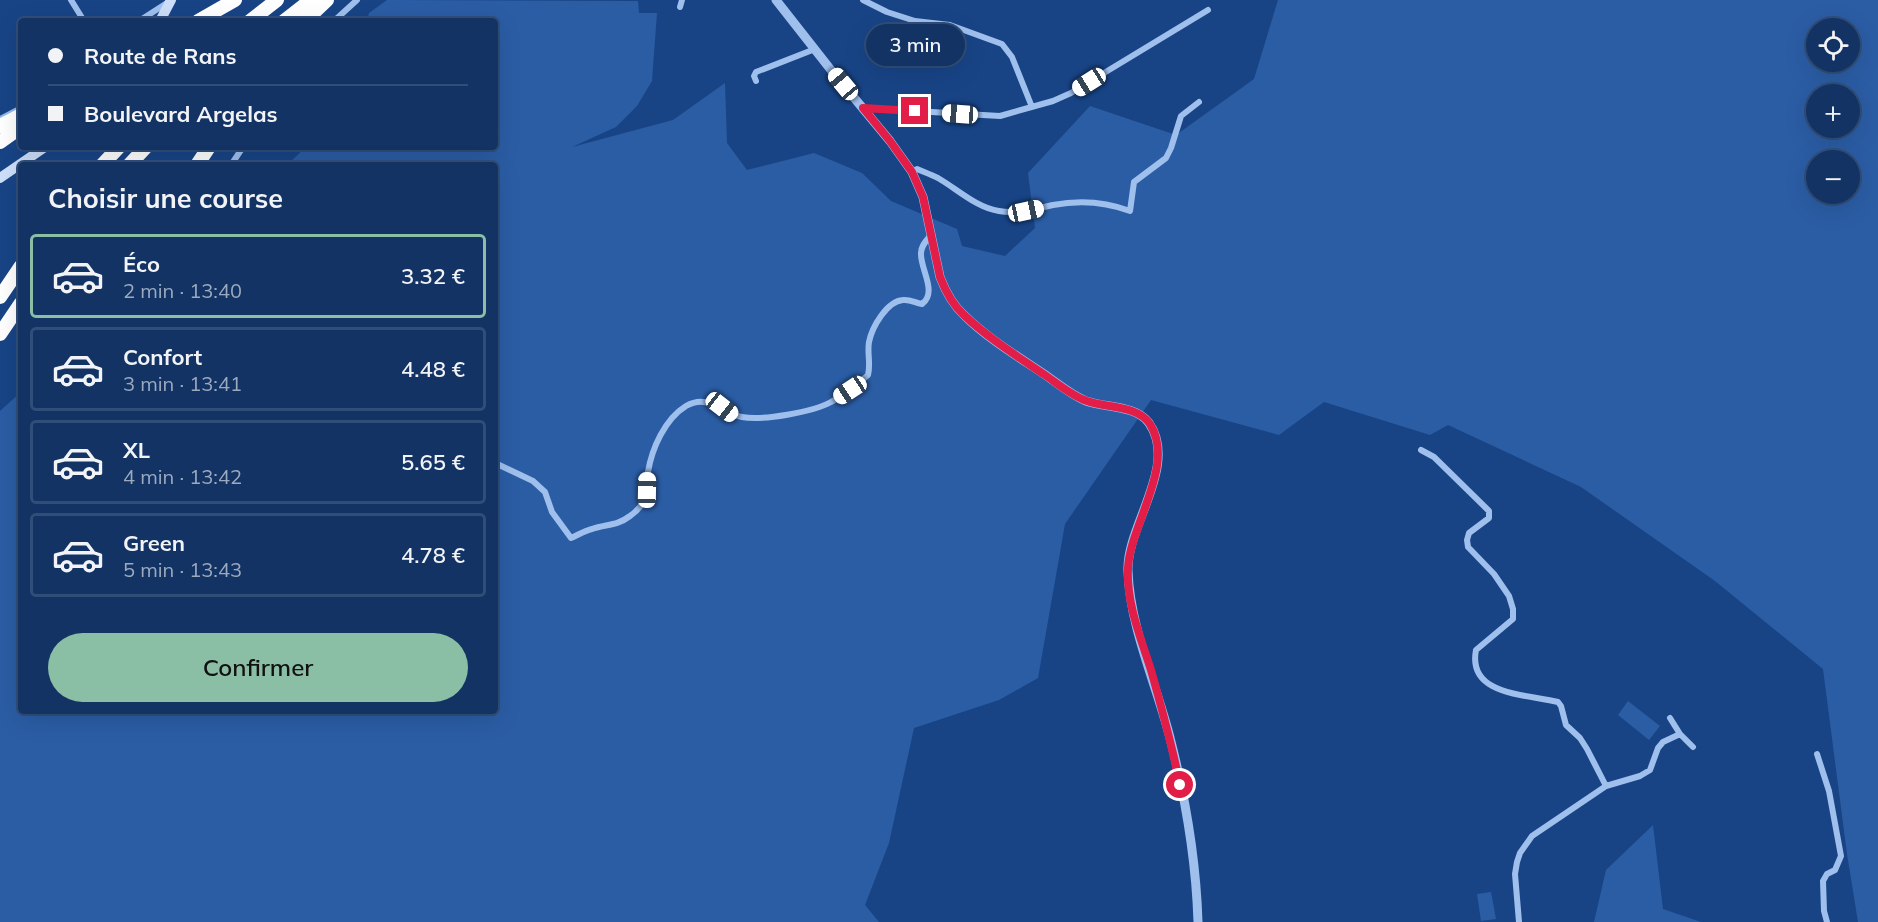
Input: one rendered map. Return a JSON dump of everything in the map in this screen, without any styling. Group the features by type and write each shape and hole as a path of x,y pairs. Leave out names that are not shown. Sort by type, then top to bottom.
{"highway":[{"path":"203,18 235,0"},
{"path":"254,18 277,0"},
{"path":"288,18 311,0"},
{"path":"308,18 327,0"},
{"path":"0,126 18,117"},
{"path":"0,142 18,129"},
{"path":"105,162 116,150"},
{"path":"132,162 143,150"},
{"path":"0,297 18,270"},
{"path":"0,325 18,314"},
{"path":"0,334 18,314"}],"main road":[{"path":"161,18 170,0"},
{"path":"23,162 41,150"},
{"path":"0,178 18,166"}],"street":[{"path":"71,0 82,18"},
{"path":"143,18 170,0"},
{"path":"337,18 357,0"},
{"path":"776,0 890,141 912,172 923,197 930,236 944,287 963,315 1004,347 1072,394 1087,401 1141,415 1148,422 1156,439 1158,451 1156,471 1131,549 1128,569 1132,607 1169,735 1192,844 1198,922"},
{"path":"863,0 887,12 915,21 950,25 1002,44 1012,57 1032,107"},
{"path":"863,108 1000,116 1032,107 1071,93 1208,10"},
{"path":"756,81 753,76 756,72 815,50"},
{"path":"912,172 917,169 938,178 979,203 999,211 1026,211 1057,205 1091,203 1112,204 1130,211 1134,182 1166,158 1181,116 1199,102"},
{"path":"498,465 533,481 545,492 552,512 571,538 593,528 621,522 642,505 654,449 672,418 688,405 710,402 722,407 732,415 744,418 771,417 830,403 868,375 871,366 869,340 886,307 895,301 908,299 922,304 926,301 929,294 921,254 923,245 930,236"},
{"path":"1421,450 1434,457 1489,511 1489,518 1469,533 1468,547 1494,574 1509,596 1513,619 1476,650 1473,662 1478,674 1501,690 1558,702 1566,725 1580,738 1606,786"},
{"path":"1670,718 1680,734 1693,747"},
{"path":"1519,922 1515,874 1517,862 1526,843 1532,836 1606,786 1640,776 1650,770 1658,748 1663,742 1680,734"},
{"path":"1817,754 1829,791 1840,856 1835,870 1827,874 1823,881 1824,910 1827,922"}],"shaded area":[{"path":"387,0 638,1 639,13 657,13 652,81 637,106 616,127 572,147 673,120 725,83 727,143 747,170 814,153 862,173 891,201 957,229 962,246 1005,256 1035,228 1028,173 1090,106 1176,135 1254,79 1278,0 1878,0 1878,922 1858,922 1823,669 1715,581 1581,487 1448,425 1430,435 1324,402 1279,435 1151,400 1065,524 1038,678 999,700 914,728 889,843 865,905 879,922 0,922 0,411 18,395 18,714 498,714 498,162 290,162 303,150 498,150 498,18 368,18 369,13"},
{"path":"1628,701 1660,726 1649,740 1618,715"},
{"path":"1653,825 1663,909 1701,922 1594,922 1606,870"},
{"path":"1491,892 1496,919 1481,921 1477,894"}],"waterway":[{"path":"0,117 18,108"}],"route":[{"path":"915,111 863,108 912,172 923,197 940,277 963,315 1004,347 1072,394 1087,401 1141,415 1148,422 1156,439 1158,451 1156,471 1131,549 1128,569 1132,607 1169,735 1180,785"}]}
